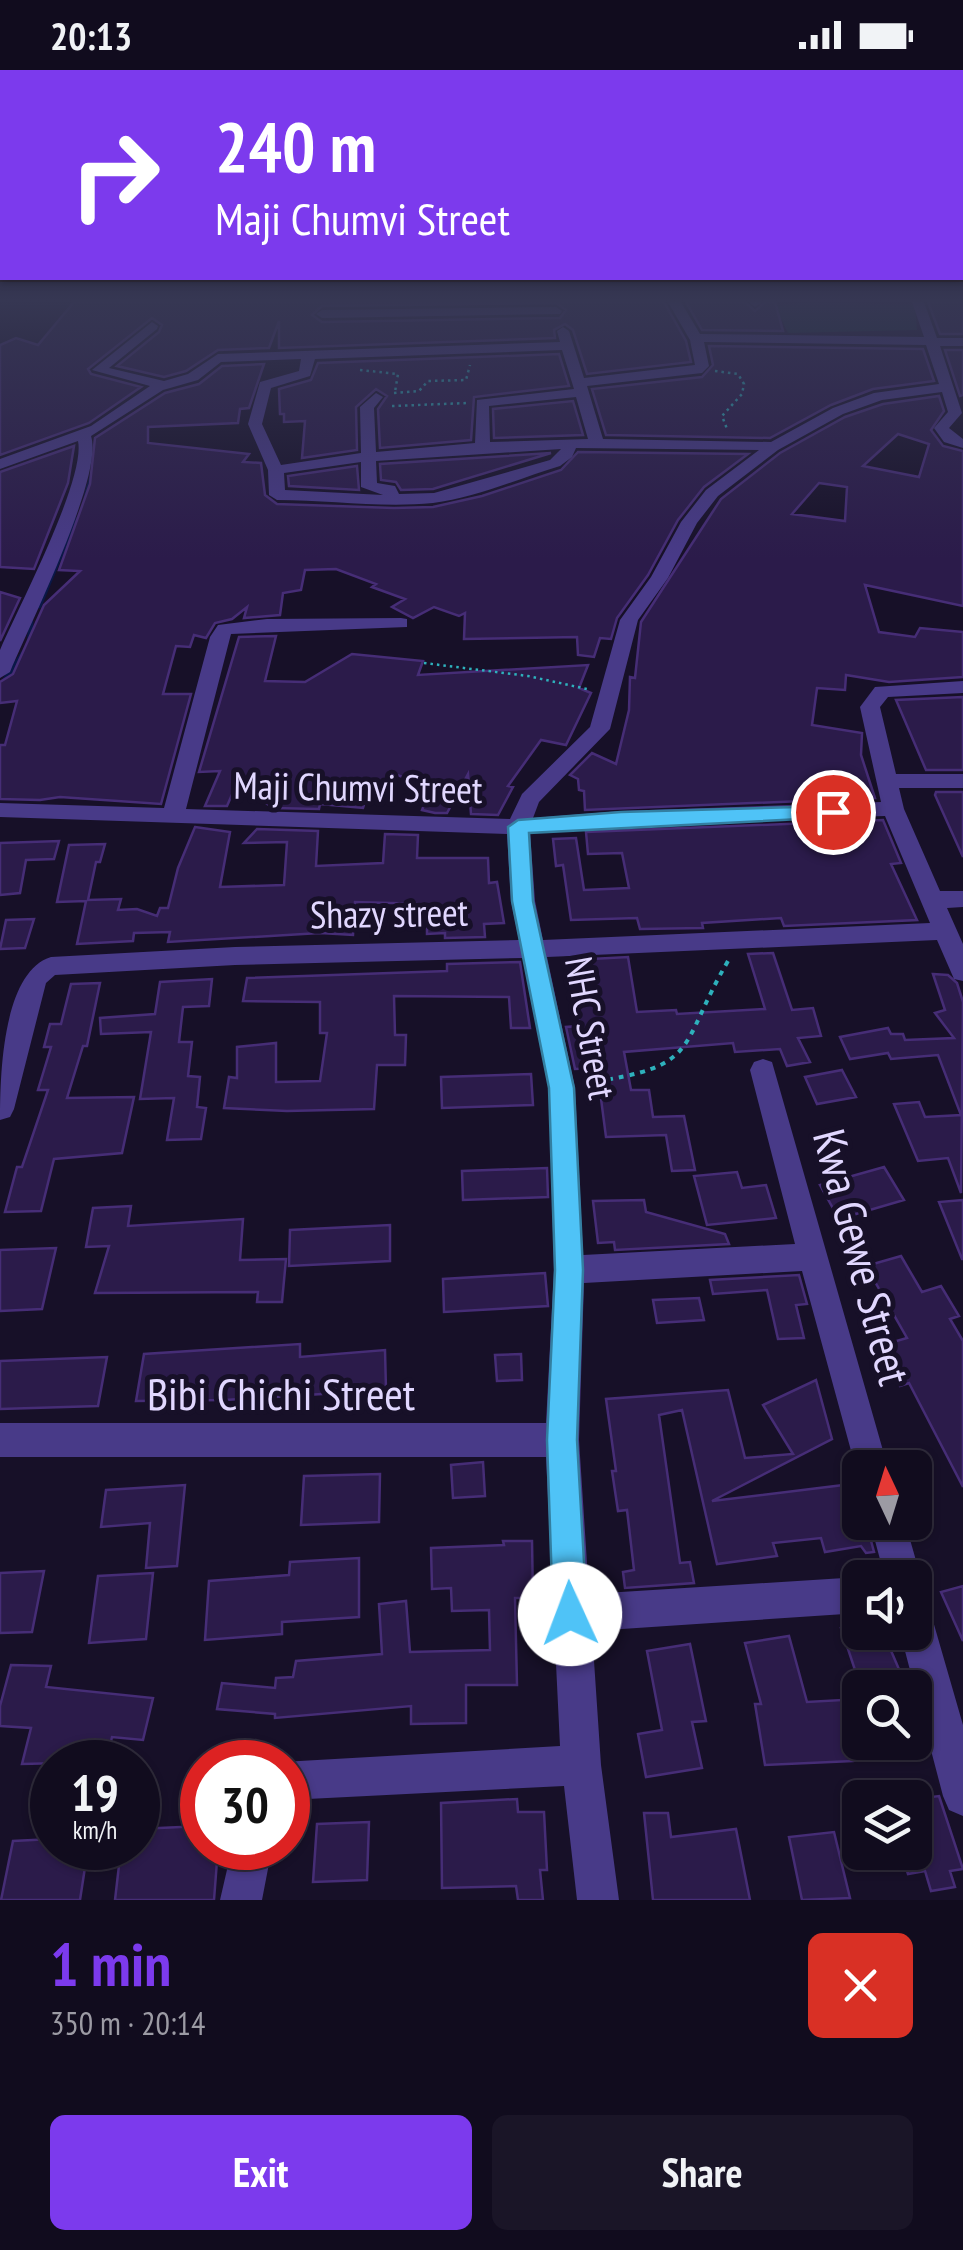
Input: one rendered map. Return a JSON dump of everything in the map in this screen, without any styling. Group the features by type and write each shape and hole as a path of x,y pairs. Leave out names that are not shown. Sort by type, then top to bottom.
{"street":[{"path":"0,464 107,423 159,387"},
{"path":"266,387 256,416 256,434 276,470 277,495 390,500 442,496 543,467 567,454 569,444"},
{"path":"483,447 482,403 578,387"},
{"path":"580,387 597,444"},
{"path":"518,827 530,799 600,728 628,620 660,578 689,522 712,493 773,447 838,411 879,396 937,387"},
{"path":"946,387 955,413 940,428 949,440 963,444"},
{"path":"369,488 371,402"},
{"path":"0,672 80,484 87,448 83,434"},
{"path":"276,470 370,454 483,447 731,443 773,447"},
{"path":"337,495 369,488 389,489 390,500"},
{"path":"0,608 22,614"},
{"path":"174,818 218,637 224,629 267,624 400,623"},
{"path":"963,687 882,691 874,698 871,720 893,809 963,972"},
{"path":"886,781 963,781"},
{"name":"Maji Chumvi Street","path":"0,810 518,827 621,818 893,809"},
{"name":"NHC Street","path":"518,827 518,868 562,1088 569,1270 562,1440 581,1765 598,1900"},
{"path":"931,900 963,899"},
{"name":"Shazy street","path":"0,1108 36,976 51,966 234,956 945,932"},
{"name":"Kwa Gewe Street","path":"763,1070 866,1450"},
{"path":"569,1270 814,1257"},
{"name":"Bibi Chichi Street","path":"0,1440 562,1440"},
{"path":"570,1614 842,1596"},
{"path":"923,1650 963,1796"},
{"path":"310,1779 581,1765"},
{"path":"241,1900 247,1870"}],"path":[{"path":"394,393 395,387"},
{"path":"371,402 422,387"},
{"path":"731,443 722,416 743,387"},
{"path":"371,402 482,403"},
{"path":"424,664 528,676 606,693"},
{"path":"562,1088 664,1066 685,1050 712,985 742,939"}],"building":[{"path":"0,387 140,387 89,423 0,455"},
{"path":"186,387 256,387 249,408 240,409 238,423 148,427 148,443 249,454 243,462 261,463 265,495 277,504 433,507 482,496 561,470 578,452 748,454 704,487 678,520 648,575 617,618 611,639 600,638 594,657 578,655 577,637 464,639 465,613 459,616 434,607 413,618 392,607 405,599 372,587 376,584 336,569 305,570 301,590 283,593 280,615 244,618 247,607 232,619 215,623 206,638 194,635 190,647 176,646 163,694 191,694 161,804 60,797 0,799 0,745 5,745 17,701 0,703 0,682 13,674 44,605 80,571 59,570 90,484 95,438 165,393"},
{"path":"557,387 474,397 471,440 380,448 378,409 387,396 376,389 356,407 357,450 302,458 305,421 284,422 279,389"},
{"path":"885,387 831,405 770,438 606,435 592,389"},
{"path":"939,396 944,411 931,430 943,446 963,451 963,606 865,585 879,632 915,637 920,628 963,632 963,677 889,682 846,675 845,690 817,688 812,725 862,733 861,755 875,798 585,810 584,791 579,790 578,779 570,775 592,753 616,764 629,710 630,677 635,678 641,622 721,499 780,453 845,417 883,404","holes":["898,434 929,444 919,477 863,466","819,483 847,487 845,521 792,514"]},
{"path":"573,401 583,435 494,438 493,409"},
{"path":"74,446 68,483 34,569 0,567 0,472"},
{"path":"551,453 433,489 401,490 396,482 381,480 380,464"},
{"path":"357,466 359,490 289,486 288,476"},
{"path":"0,592 20,598 0,641"},
{"path":"276,636 265,681 305,682 352,654 423,661 418,675 588,665 579,688 591,693 566,745 541,740 508,786 513,787 498,815 471,814 468,774 447,813 422,810 431,787 389,772 381,788 370,786 363,808 320,804 319,809 273,808 237,783 227,806 205,806 220,771 199,772 239,637"},
{"path":"963,697 963,770 926,770 896,700"},
{"path":"963,792 963,857 935,795"},
{"path":"883,820 901,863 891,864 917,920 784,926 781,918 702,923 703,928 640,929 637,918 571,920 563,865 556,866 553,839 576,838 584,890 629,888 622,853 588,854 586,832"},
{"path":"195,827 230,832 220,887 284,885 287,842 244,843 257,829 318,831 316,866 383,863 385,834 418,835 417,858 488,858 489,883 497,882 504,923 484,924 485,937 445,938 445,933 427,934 427,904 355,902 353,935 320,933 168,942 170,932 134,933 133,941 77,944 86,901 57,902 69,845 105,844 100,862 96,862 88,900 121,899 118,910 137,909 157,916 160,908 168,908 178,868"},
{"path":"59,841 54,859 26,860 20,893 0,895 0,843"},
{"path":"34,919 25,948 0,949 6,920"},
{"path":"773,953 792,1010 813,1008 821,1036 798,1038 810,1062 787,1066 780,1049 735,1052 733,1043 624,1052 631,1090 649,1090 653,1117 684,1116 695,1170 672,1171 666,1135 606,1137 597,1068 575,1069 566,1027 579,1026 573,960 628,957 637,1012 676,1010 677,1014 765,1009 748,954"},
{"path":"520,962 530,1028 511,1028 509,997 394,996 395,1035 406,1035 405,1065 377,1065 374,1109 224,1108 229,1077 237,1078 237,1047 276,1043 276,1082 320,1081 327,1033 320,1033 320,1002 243,1001 247,978 447,971 447,964"},
{"path":"933,974 948,975 957,983 963,1002 961,1193 948,1158 918,1161 894,1104 919,1102 925,1117 961,1115 938,1055 891,1059 888,1053 850,1059 840,1037 888,1028 891,1034 903,1034 905,1040 954,1038 935,1013 945,1010"},
{"path":"212,979 209,1006 183,1007 179,1042 192,1042 188,1076 200,1077 197,1107 206,1108 201,1139 167,1140 174,1098 140,1099 151,1032 101,1034 100,1018 155,1014 160,982"},
{"path":"100,983 87,1046 83,1046 67,1098 134,1097 122,1153 54,1159 41,1211 5,1212 17,1167 22,1167 48,1090 38,1090 51,1047 44,1047 50,1024 61,1024 71,984"},
{"path":"842,1070 856,1097 817,1104 805,1077"},
{"path":"531,1074 533,1105 442,1108 441,1077"},
{"path":"884,1167 904,1200 839,1219 820,1185"},
{"path":"547,1168 548,1197 463,1200 462,1171"},
{"path":"737,1172 742,1188 766,1185 776,1218 707,1225 694,1176"},
{"path":"644,1200 646,1212 725,1234 729,1244 615,1250 614,1242 598,1243 593,1201"},
{"path":"963,1200 963,1259 962,1259 939,1202"},
{"path":"131,1206 128,1226 243,1219 240,1260 286,1259 282,1302 257,1302 258,1292 95,1293 109,1246 86,1247 93,1208"},
{"path":"390,1225 390,1261 289,1266 290,1230"},
{"path":"56,1248 42,1309 0,1311 0,1250"},
{"path":"901,1256 922,1292 941,1286 959,1316 950,1319 963,1341 963,1487 909,1383 900,1386 879,1346 907,1338 866,1266"},
{"path":"545,1273 548,1306 444,1312 443,1279"},
{"path":"799,1275 807,1304 796,1305 804,1338 778,1339 767,1290 713,1294 710,1280"},
{"path":"699,1298 704,1320 657,1323 653,1300"},
{"path":"300,1344 300,1357 385,1350 386,1390 136,1401 144,1354"},
{"path":"521,1354 522,1380 497,1381 495,1355"},
{"path":"107,1357 98,1406 0,1409 0,1361"},
{"path":"816,1380 832,1439 712,1501 842,1485 842,1540 871,1540 874,1552 866,1553 861,1546 825,1552 821,1538 773,1543 777,1556 717,1564 682,1410 659,1415 680,1563 690,1562 694,1583 625,1588 623,1572 634,1570 627,1510 618,1511 606,1399 728,1390 745,1458 793,1454 763,1405"},
{"path":"483,1462 485,1496 453,1498 451,1465"},
{"path":"380,1474 379,1522 301,1525 304,1476"},
{"path":"185,1485 177,1566 146,1568 150,1523 101,1527 106,1490"},
{"path":"503,1541 532,1541 533,1598 515,1598 517,1685 466,1685 466,1723 411,1724 411,1706 275,1718 275,1714 217,1709 222,1683 275,1688 276,1678 293,1677 296,1661 382,1654 379,1604 406,1601 410,1652 490,1650 489,1610 452,1611 451,1588 432,1589 431,1548 504,1545"},
{"path":"359,1558 359,1617 282,1622 282,1634 205,1640 209,1581 289,1575 290,1562"},
{"path":"44,1571 32,1632 0,1633 0,1573"},
{"path":"153,1573 146,1639 89,1643 98,1576"},
{"path":"963,1586 963,1641 941,1592"},
{"path":"789,1636 807,1702 842,1700 842,1760 858,1760 765,1765 755,1704 761,1704 745,1643"},
{"path":"690,1644 706,1721 692,1722 702,1768 646,1777 638,1734 662,1730 647,1651"},
{"path":"848,1650 891,1650 899,1670 855,1670"},
{"path":"11,1665 51,1666 46,1687 153,1698 143,1740 30,1740 30,1764 22,1764 31,1728 0,1726 0,1706"},
{"path":"939,1796 963,1869 950,1871 955,1887 931,1891 925,1871 908,1874 907,1870 932,1870 932,1797"},
{"path":"517,1799 518,1812 544,1812 547,1870 540,1870 543,1900 518,1900 516,1886 442,1888 441,1803"},
{"path":"644,1813 668,1813 671,1837 736,1829 750,1900 653,1900"},
{"path":"369,1822 367,1880 313,1882 317,1824"},
{"path":"180,1827 180,1870 216,1870 214,1900 115,1900 118,1870 160,1870 160,1828"},
{"path":"834,1832 850,1898 802,1900 789,1837"},
{"path":"30,1840 30,1870 85,1870 80,1900 1,1900 13,1841"}],"waterway":[{"path":"88,489 94,467"},
{"path":"86,498 89,486"},
{"path":"39,606 81,515"},
{"path":"0,687 29,645 31,622"}],"route":[{"path":"570,1614 562,1440 569,1270 562,1088 522,901 518,827 621,818 833,812"}]}
